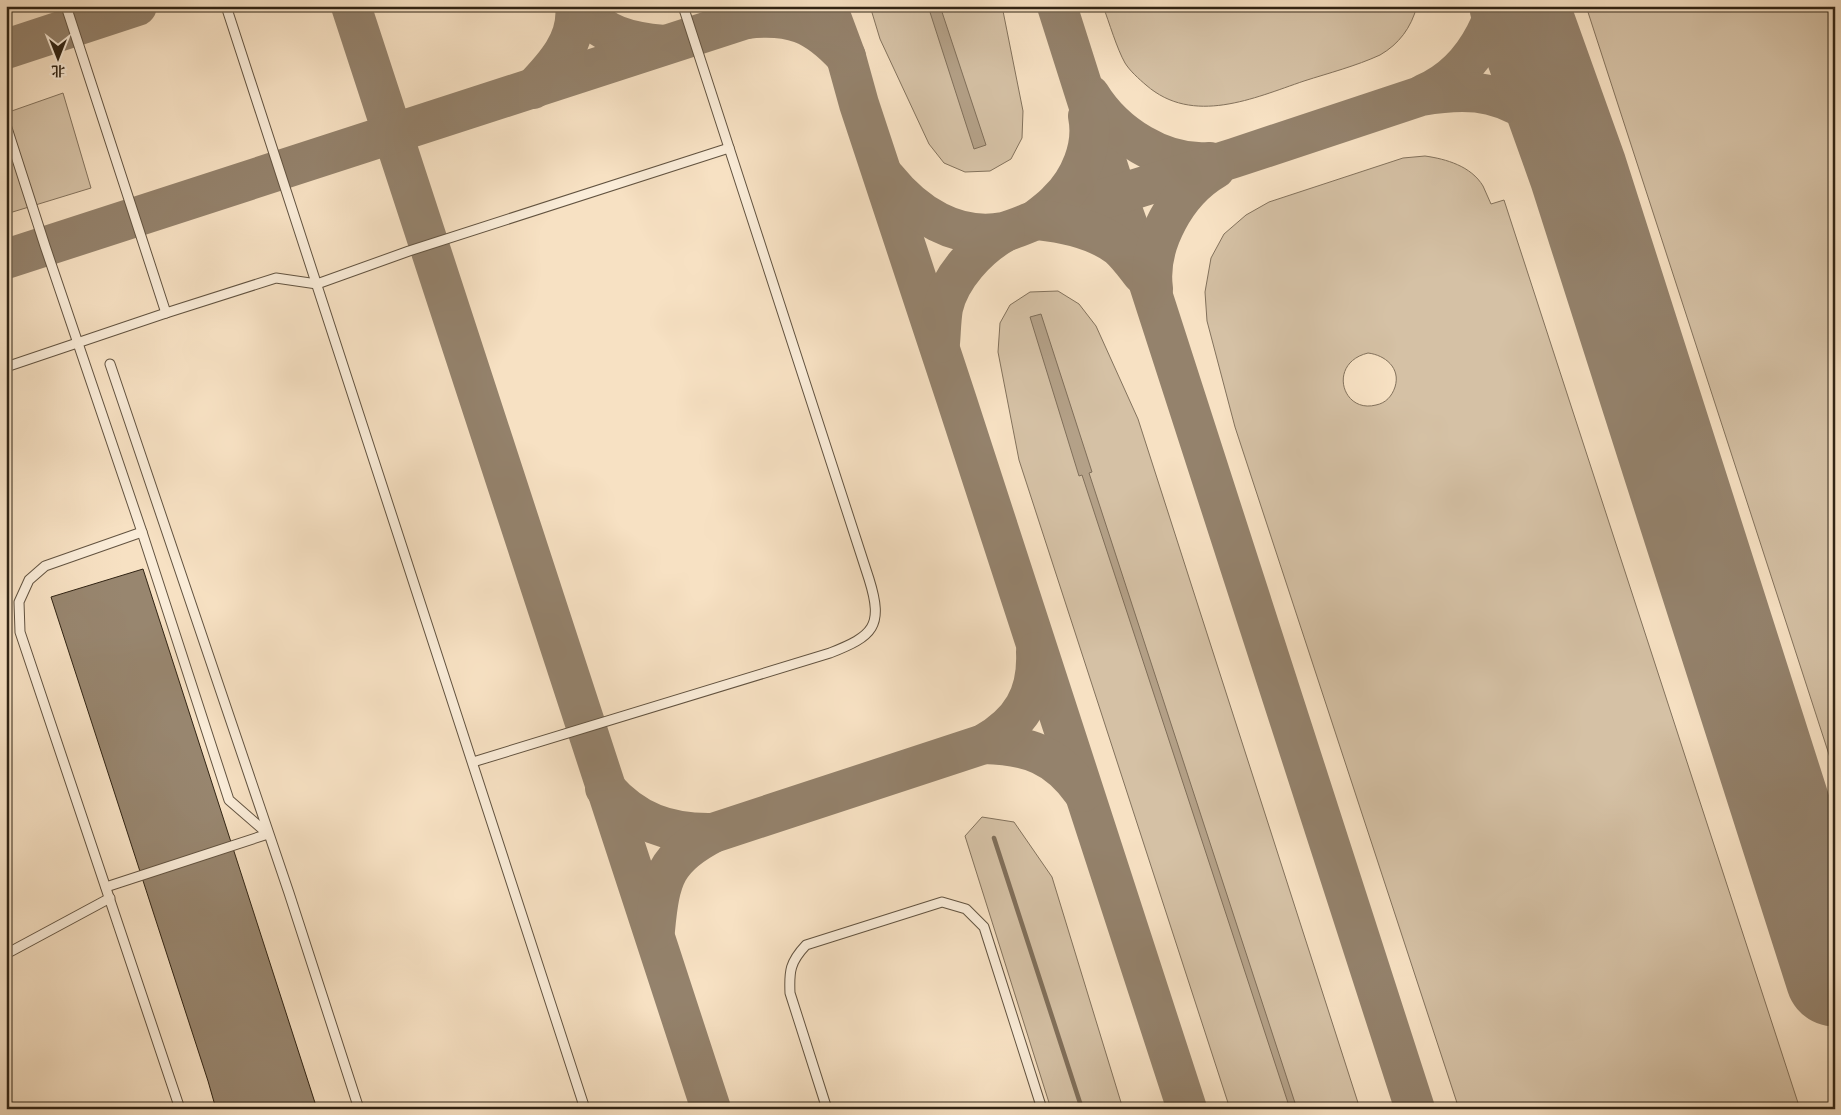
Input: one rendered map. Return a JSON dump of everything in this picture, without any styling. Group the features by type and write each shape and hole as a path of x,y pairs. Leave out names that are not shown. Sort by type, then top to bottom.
{"lane":[{"path":"66,6 166,313"},
{"path":"226,6 585,1109"},
{"path":"473,762 830,652 857,642 867,634 874,621 876,605 869,579 683,6"},
{"path":"6,125 229,800 268,834"},
{"path":"6,367 276,278 316,284 416,249 729,148"},
{"path":"110,364 292,902 359,1109"},
{"path":"142,532 45,566 29,580 19,602 20,632 180,1109"},
{"path":"106,887 268,834"},
{"path":"6,954 110,898"},
{"path":"827,1109 790,993 789,974 795,957 806,945 942,902 966,909 984,927 1042,1109"}],"shaded area":[{"path":"870,6 1002,6 1023,111 1022,138 1011,159 990,171 965,172 944,163 929,144 880,39"},
{"path":"928,6 940,6 986,145 974,149"},
{"path":"1103,6 1417,6 1403,35 1393,46 1380,55 1265,95 1224,105 1203,106 1183,104 1164,97 1135,75 1122,57"},
{"path":"1586,6 1835,6 1835,773"},
{"path":"63,93 91,188 6,214 6,113"},
{"path":"1425,156 1457,165 1472,173 1478,179 1491,204 1504,200 1800,1109 1459,1109 1235,427 1207,321 1205,292 1211,258 1224,234 1246,215 1269,202 1403,158","holes":["1368,353 1386,360 1394,368 1396,374 1395,387 1383,403 1364,406 1355,402 1348,395 1344,386 1344,376 1347,367 1355,358"]},
{"path":"1058,291 1079,304 1096,326 1138,419 1360,1109 1230,1109 1019,460 998,352 1000,323 1010,305 1030,292"},
{"path":"1041,314 1092,472 1089,473 1297,1109 1290,1109 1082,475 1079,476 1030,317"},
{"path":"982,817 1014,822 1052,877 1123,1109 1051,1109 965,836"}],"building":[{"path":"143,569 317,1109 216,1109 51,597"}],"waterway":[{"path":"994,838 1082,1109"}],"taxiway":[{"path":"6,49 137,6"},
{"path":"351,6 711,1109"},
{"path":"533,89 564,52 573,30 575,6"},
{"path":"580,6 597,24 617,36 639,42 664,45"},
{"path":"6,259 746,19 769,6"},
{"path":"827,6 846,57 859,104 1187,1109"},
{"path":"1057,6 1117,195 1148,281 1415,1109"},
{"path":"1424,94 1452,77 1474,54 1485,35 1496,6"},
{"path":"746,19 776,18 801,23 824,36 846,57"},
{"path":"886,178 910,203 938,222 969,232 986,234 1004,232 1421,96 1450,92 1490,95 1516,104 1529,112 1557,134 1578,171"},
{"path":"1090,95 1112,122 1141,145 1175,159 1192,162 1210,162"},
{"path":"1037,219 1066,193 1079,173 1084,162 1089,139 1088,116"},
{"path":"1153,289 1152,272 1155,254 1168,220 1188,191 1215,169"},
{"path":"1038,220 1070,225 1101,236 1119,247 1142,274"},
{"path":"940,343 943,308 952,285 975,254 1005,232"},
{"path":"655,930 659,896 663,883 668,871 684,851 713,833 984,744 1008,727 1025,706 1034,682 1036,652"},
{"path":"984,744 1014,747 1040,754 1063,769 1083,792"},
{"path":"605,788 628,810 653,824 681,831 713,833"}],"runway":[{"path":"1519,6 1578,171 1835,977"}]}
